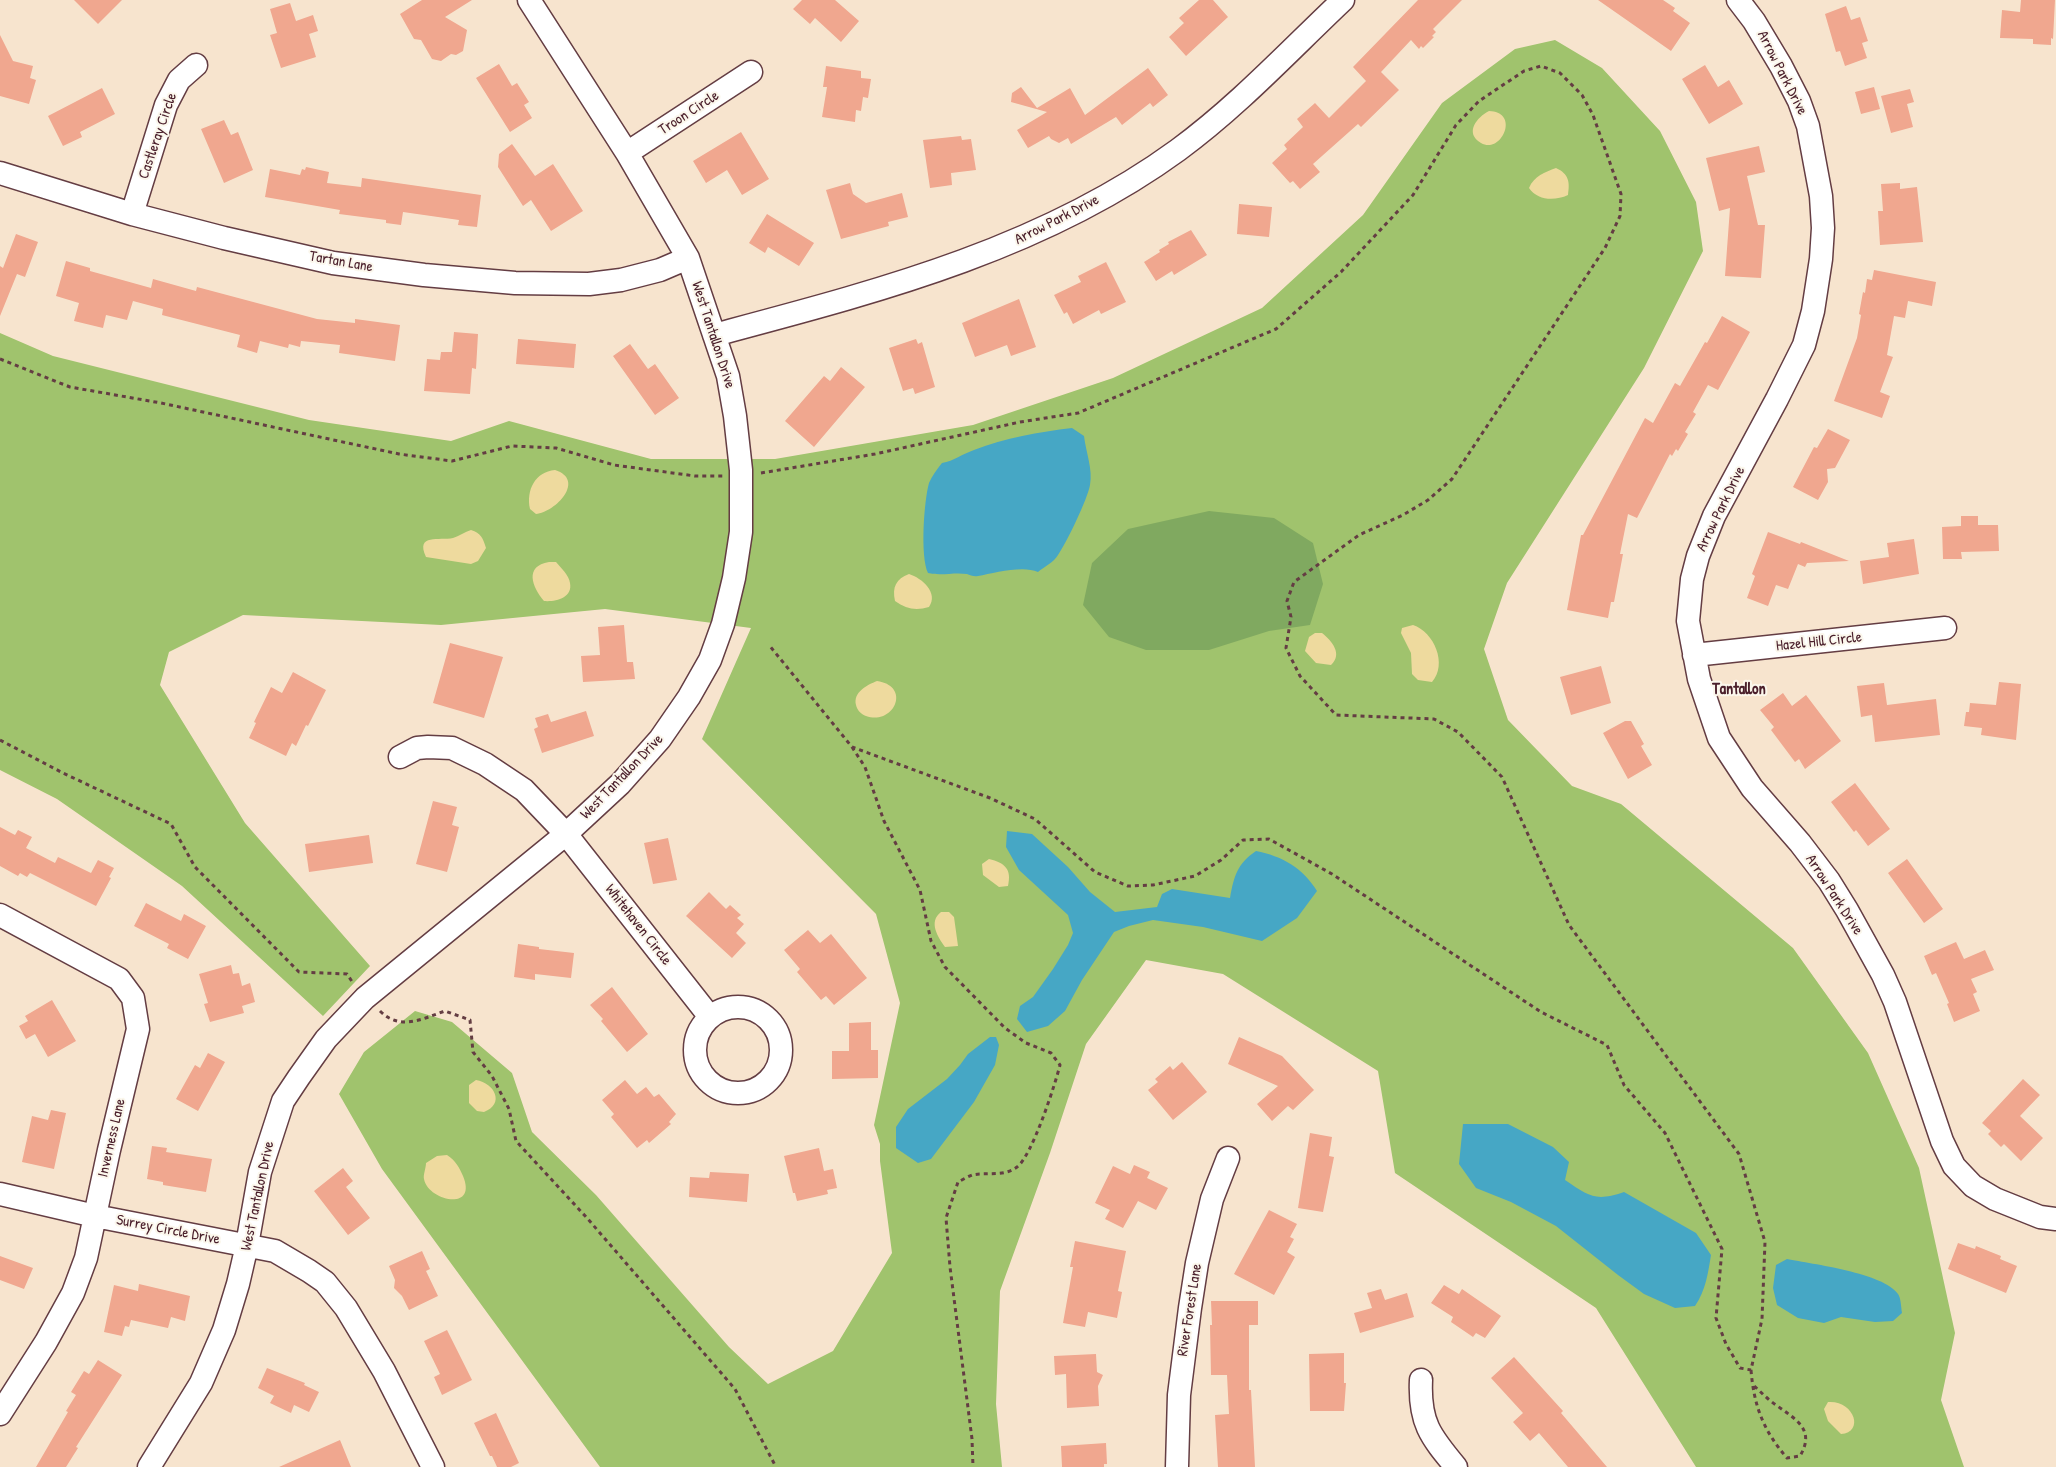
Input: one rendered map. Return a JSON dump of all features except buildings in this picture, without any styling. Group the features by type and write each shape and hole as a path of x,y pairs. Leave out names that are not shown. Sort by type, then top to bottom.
{"street":[{"name":"West Tantallon Drive","path":"149,1467 202,1383 224,1330 247,1245 260,1172 283,1102 326,1039 365,998 566,834 620,784 660,740 689,697 710,660 723,624 734,578 741,532 741,476 735,416 728,376 688,258 627,153 529,0"},
{"name":"Arrow Park Drive","path":"714,335 888,286 956,264 1001,248 1078,212 1177,151 1214,122 1343,0"},
{"name":"Arrow Park Drive","path":"1738,0 1754,21 1782,66 1799,101 1808,126 1821,196 1822,259 1813,311 1804,345 1714,516 1698,556 1692,580 1688,621 1699,679 1719,738 1752,788 1800,843 1829,881 1883,975 1895,1002 1942,1141 1954,1166 1974,1186 1995,1198 2040,1217 2056,1219"},
{"name":"Castleray Circle","path":"132,214 166,105 179,80 196,65"},
{"name":"Troon Circle","path":"627,153 751,72"},
{"name":"Tartan Lane","path":"0,173 132,214 333,263 424,275 515,283 589,284 621,280 660,270 688,258"},
{"name":"Hazel Hill Circle","path":"1694,655 1945,628"},
{"name":"Whitehaven Circle","path":"400,757 417,748 452,748 471,756 524,790 566,834 710,1017"},
{"name":"Inverness Lane","path":"0,915 120,979 133,998 138,1029 86,1258 73,1294 46,1342 0,1414"},
{"name":"River Forest Lane","path":"1177,1467 1179,1395 1197,1263 1212,1199 1228,1158"},
{"name":"Surrey Circle Drive","path":"0,1194 95,1216 275,1251 325,1282 337,1295 384,1372 433,1467"},
{"path":"1421,1380 1420,1406 1426,1424 1436,1443 1456,1467"}],"path":[{"path":"0,358 70,387 161,402 399,454 452,461 512,446 556,448 614,465 695,476 741,476 875,454 1020,422 1078,413 1276,329 1341,272 1413,195 1456,125 1479,101 1524,71 1541,66 1560,73 1582,95 1593,115 1621,194 1620,216 1605,248 1452,479 1428,500 1403,515 1359,535 1294,582 1287,601 1291,617 1286,648 1300,676 1336,715 1434,719 1458,732 1502,777 1569,925 1739,1154 1765,1242 1762,1319 1751,1370 1752,1384 1754,1398 1762,1423 1776,1446 1787,1458 1800,1456 1806,1446 1806,1434 1796,1419 1774,1404 1752,1384"},
{"path":"768,645 852,746 865,767 884,821 920,890 931,941 945,967 1005,1028 1026,1043 1051,1052 1060,1065 1056,1081 1027,1155 1017,1168 1002,1173 972,1175 958,1182 946,1218 950,1267 972,1439 973,1467"},
{"path":"0,740 62,773 171,824 196,867 299,972 347,974 365,998 388,1019 414,1022 445,1011 470,1020 473,1052 492,1076 509,1108 516,1141 587,1218 735,1389 776,1467"},
{"path":"852,746 990,798 1035,819 1095,872 1128,886 1154,885 1195,876 1221,860 1243,840 1269,839 1332,874 1541,1012 1607,1045 1624,1085 1665,1133 1722,1249 1716,1318 1726,1344 1740,1368 1751,1370"}],"green space":[{"path":"1555,40 1602,68 1660,131 1696,202 1703,251 1644,368 1507,583 1484,649 1508,720 1572,786 1621,804 1793,948 1868,1053 1919,1168 1955,1333 1941,1400 1964,1467 1696,1467 1596,1308 1395,1173 1378,1071 1223,974 1146,960 1086,1044 1050,1153 1000,1291 996,1404 1002,1467 600,1467 382,1169 339,1094 364,1052 415,1011 452,1022 512,1073 532,1132 596,1195 729,1347 768,1384 833,1351 892,1253 880,1161 880,1144 874,1125 900,1003 876,914 702,739 751,628 605,609 441,625 243,615 169,652 160,685 245,823 370,966 323,1016 182,886 57,799 0,770 0,333 53,356 309,420 451,441 509,421 651,459 775,459 973,425 1113,378 1262,308 1363,215 1442,103 1515,49"},
{"path":"1209,511 1274,518 1313,543 1323,584 1310,625 1269,631 1209,650 1146,650 1109,637 1083,605 1092,563 1128,529"}],"sand":[{"path":"1489,111 1499,113 1504,118 1506,125 1501,138 1495,143 1488,145 1476,139 1473,135 1473,130 1480,117"},
{"path":"1556,168 1564,173 1568,179 1568,195 1547,199 1537,195 1529,188 1537,177"},
{"path":"555,470 564,475 568,481 565,495 552,508 536,514 530,509 529,495 531,489 537,478 542,474"},
{"path":"471,530 481,536 486,548 478,561 471,564 426,557 423,549 426,541 453,538"},
{"path":"556,562 568,577 570,588 566,596 562,598 544,601 536,590 533,572 541,564"},
{"path":"909,574 919,579 928,587 932,596 932,602 929,607 911,608 895,601 894,592 896,584 901,578"},
{"path":"1413,625 1427,634 1439,658 1437,675 1432,682 1418,680 1412,674 1411,653 1401,633 1402,628"},
{"path":"1315,633 1322,633 1335,648 1336,656 1331,665 1316,663 1305,651 1309,637"},
{"path":"877,681 888,684 894,690 896,697 891,711 876,718 861,713 857,709 856,700 859,693 865,687"},
{"path":"989,859 1006,868 1009,875 1008,886 999,887 983,875 982,864"},
{"path":"941,912 949,912 954,917 958,946 945,947 937,934 935,920"},
{"path":"476,1080 488,1085 495,1094 494,1104 484,1112 477,1111 469,1103 469,1085"},
{"path":"447,1155 457,1164 466,1187 464,1195 458,1199 442,1197 434,1193 427,1187 424,1179 426,1163 437,1156"},
{"path":"1828,1402 1837,1403 1850,1411 1853,1416 1853,1428 1841,1434 1828,1421 1824,1409"}],"water":[{"path":"1072,428 1084,436 1091,479 1076,521 1056,558 1038,572 1017,569 977,576 928,573 923,542 926,502 929,483 942,463 998,442"},
{"path":"1007,831 1032,834 1068,867 1090,892 1115,912 1157,907 1162,894 1172,889 1230,898 1237,871 1244,861 1256,851 1275,856 1291,864 1305,876 1317,891 1297,918 1262,941 1203,927 1153,920 1114,932 1082,980 1065,1011 1048,1026 1027,1032 1017,1019 1020,1006 1033,997 1068,945 1073,933 1068,915 1019,870 1006,847"},
{"path":"990,1037 996,1037 999,1045 995,1065 974,1102 931,1159 918,1163 896,1148 896,1127 908,1109 947,1079 968,1054"},
{"path":"1463,1124 1508,1124 1553,1147 1569,1162 1565,1180 1580,1190 1599,1197 1624,1192 1696,1233 1711,1255 1704,1288 1695,1306 1675,1308 1644,1294 1556,1226 1511,1202 1476,1188 1459,1164"},
{"path":"1787,1259 1847,1270 1878,1280 1898,1294 1902,1313 1893,1321 1875,1322 1841,1317 1824,1323 1798,1318 1777,1305 1773,1288 1776,1265"}],"district":[{"name":"Tantallon","path":"1739,690"}]}
